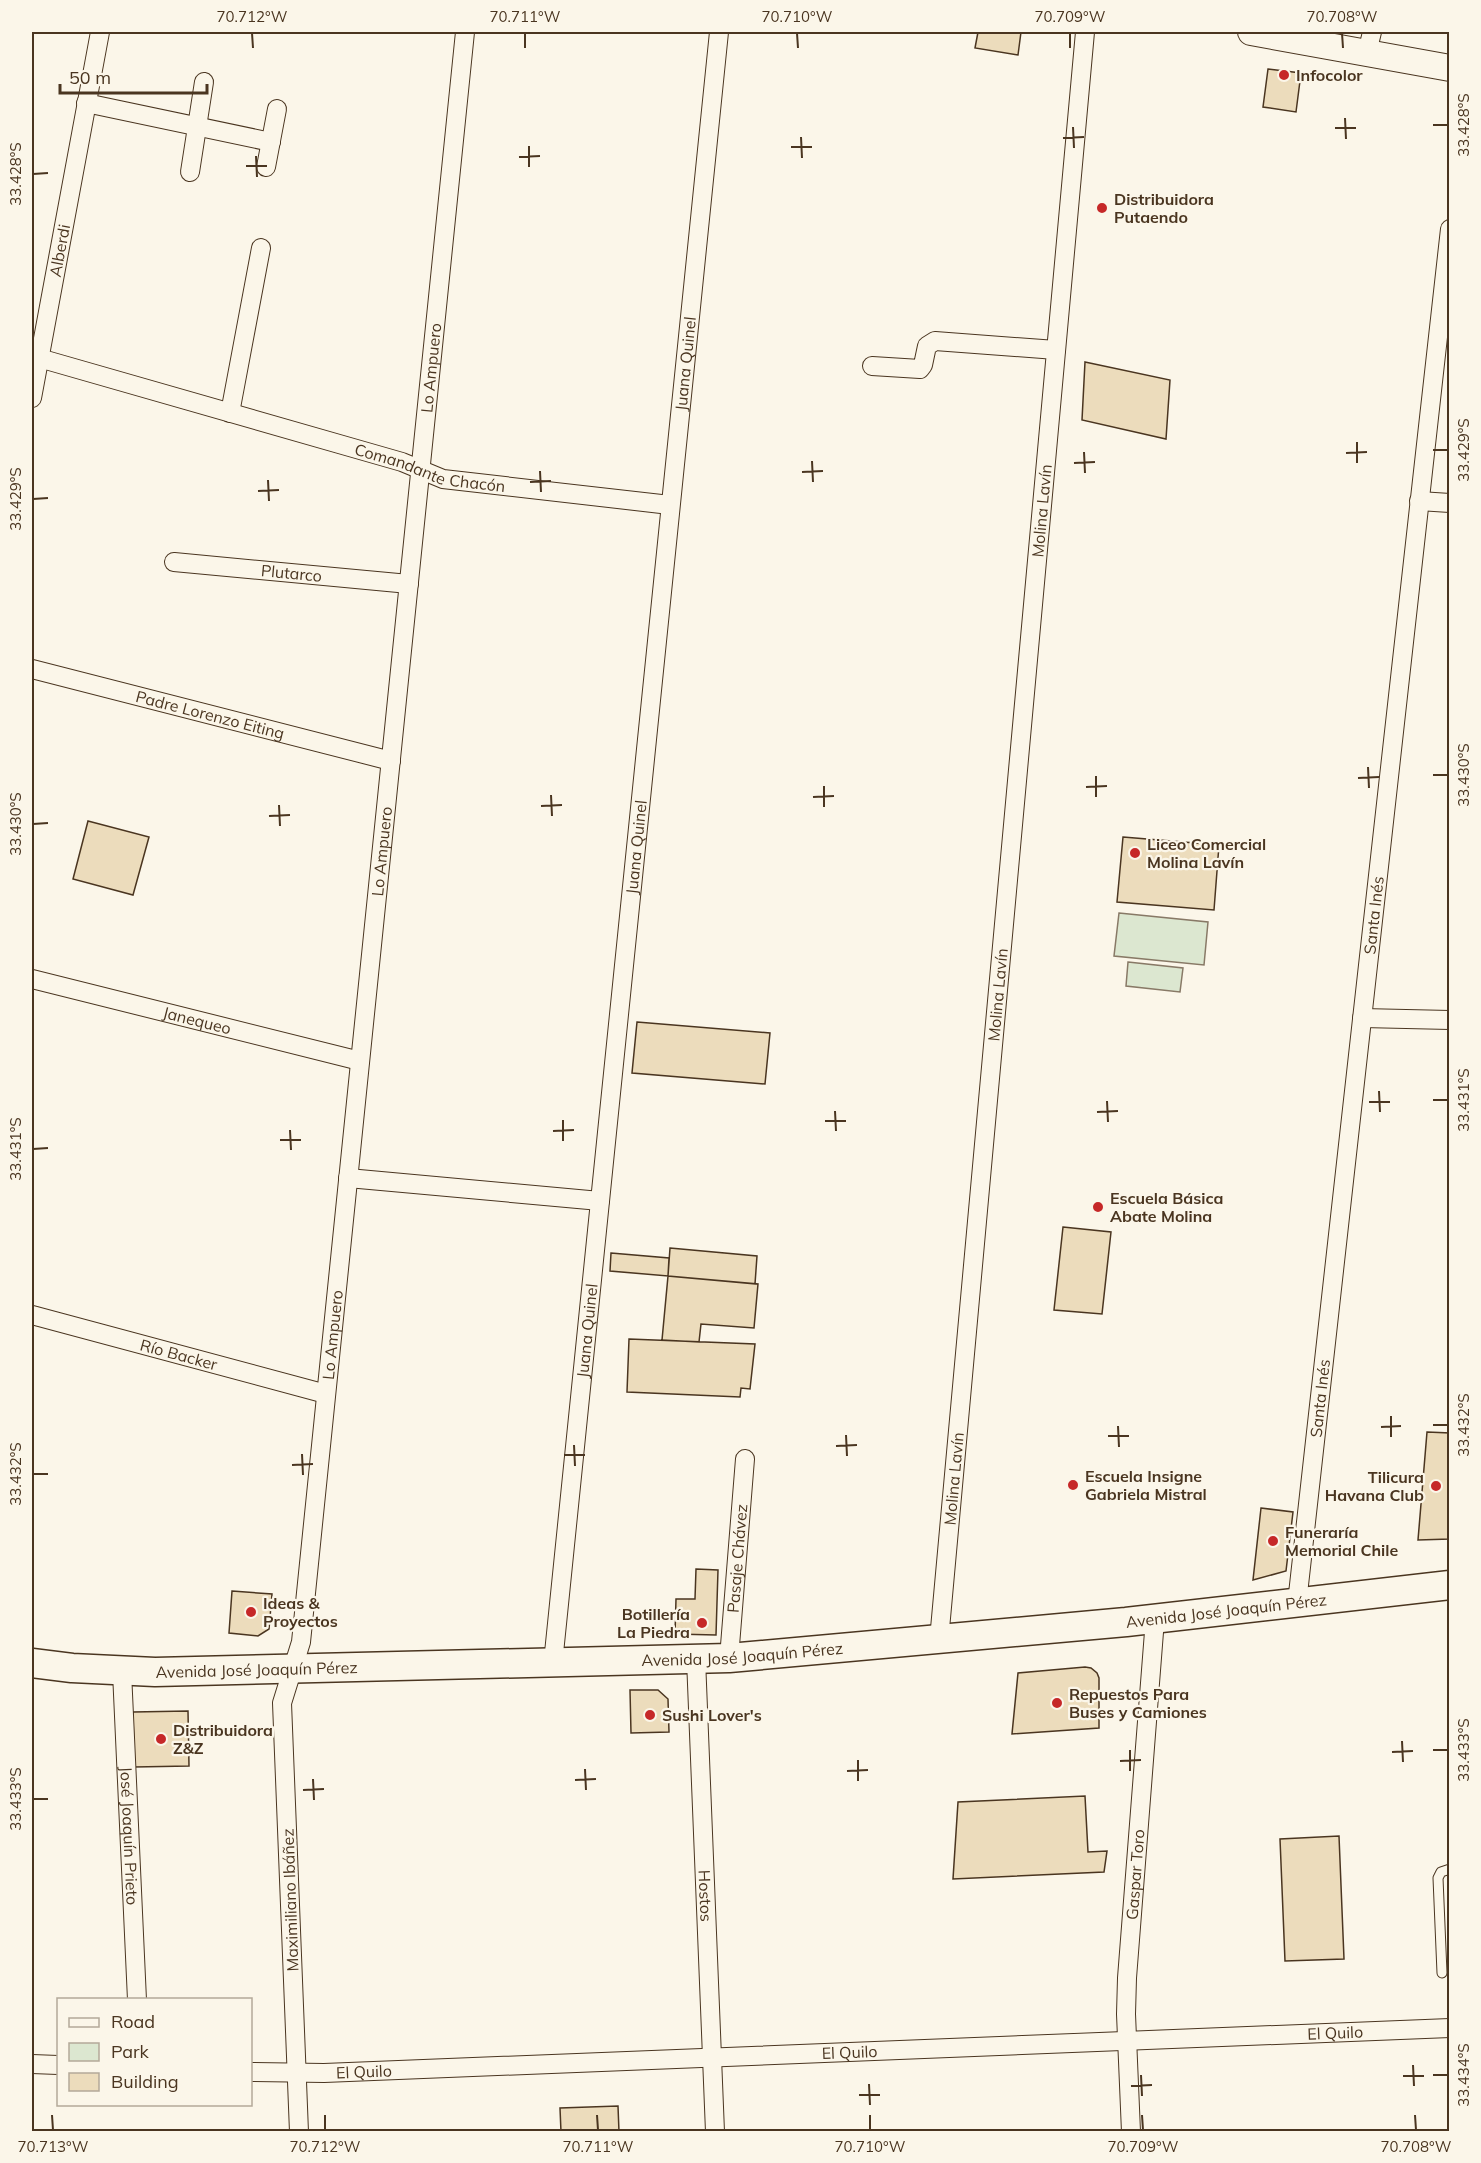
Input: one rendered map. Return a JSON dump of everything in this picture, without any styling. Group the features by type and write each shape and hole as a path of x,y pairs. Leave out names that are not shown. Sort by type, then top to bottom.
{"main road":[{"path":"1251,32 1369,42 1449,68"},
{"name":"Avenida José Joaquín Pérez","path":"32,1663 122,1672 291,1670 729,1658 1155,1619 1449,1585"}],"street":[{"name":"Alberdi","path":"32,398 35,357 100,32"},
{"name":"Lo Ampuero","path":"291,1670 301,1641 465,32"},
{"name":"Juana Quinel","path":"553,1663 719,32"},
{"name":"Molina Lavín","path":"939,1640 1085,32"},
{"path":"190,172 204,82"},
{"path":"87,103 271,142"},
{"path":"266,167 277,109"},
{"name":"Santa Inés","path":"1297,1603 1449,229"},
{"path":"230,413 261,248"},
{"path":"872,366 920,369 927,346 935,341 1056,350"},
{"name":"Comandante Chacón","path":"35,357 402,462 443,479 670,505"},
{"path":"1419,501 1449,503"},
{"name":"Plutarco","path":"174,562 409,584"},
{"name":"Padre Lorenzo Eiting","path":"32,669 391,761"},
{"name":"Janequeo","path":"32,979 360,1061"},
{"path":"1362,1018 1449,1020"},
{"path":"348,1178 600,1201"},
{"name":"Río Backer","path":"32,1316 326,1394"},
{"name":"Pasaje Chávez","path":"729,1658 745,1459"},
{"name":"Gaspar Toro","path":"1131,2132 1127,1978 1155,1619"},
{"name":"Hostos","path":"696,1659 715,2132"},
{"name":"Maximiliano Ibáñez","path":"291,1670 282,1703 299,2132"},
{"name":"José Joaquín Prieto","path":"122,1672 137,1998"},
{"name":"El Quilo","path":"252,2072 297,2074 1449,2028"},
{"path":"32,2064 57,2065"}],"lane":[{"path":"1442,1972 1438,1878 1441,1872 1449,1869"}],"green space":[{"path":"1119,913 1208,922 1204,965 1114,956"},
{"path":"1128,962 1183,968 1180,992 1126,986"}],"building":[{"path":"978,32 1021,32 1018,55 975,48"},
{"path":"1268,69 1301,73 1296,112 1263,107"},
{"path":"1085,362 1170,380 1166,439 1082,420"},
{"path":"88,821 149,837 133,895 73,879"},
{"path":"1123,837 1219,845 1214,910 1117,902"},
{"path":"637,1022 770,1033 765,1084 632,1073"},
{"path":"1063,1227 1111,1232 1102,1314 1054,1310"},
{"path":"670,1248 757,1256 755,1284 668,1276"},
{"path":"611,1253 669,1258 668,1276 610,1271"},
{"path":"668,1276 758,1284 754,1328 701,1324 699,1342 662,1340"},
{"path":"629,1339 755,1344 750,1389 741,1388 740,1397 627,1392"},
{"name":"Tilicura Havana Club","path":"1427,1432 1450,1433 1450,1539 1418,1540"},
{"name":"Funeraría Memorial Chile","path":"1261,1508 1293,1512 1286,1571 1253,1580"},
{"path":"696,1569 718,1570 716,1635 675,1634 676,1599 695,1599"},
{"name":"Ideas & Proyectos","path":"232,1591 272,1594 269,1629 258,1636 229,1633"},
{"name":"Repuestos Para Buses y Camiones","path":"1091,1668 1099,1678 1099,1728 1012,1734 1018,1673"},
{"name":"Sushi Lover's","path":"630,1690 658,1690 668,1699 669,1732 631,1733"},
{"name":"Distribuidora Z&Z","path":"188,1711 189,1766 134,1767 133,1712"},
{"path":"1085,1796 1088,1852 1107,1851 1104,1872 953,1879 958,1802"},
{"path":"1339,1836 1344,1959 1285,1961 1280,1839"},
{"path":"618,2106 619,2132 561,2132 560,2108"}],"place":[{"name":"Infocolor","path":"1284,75"},
{"name":"Distribuidora Putaendo","path":"1102,208"},
{"name":"Liceo Comercial Molina Lavín","path":"1135,853"},
{"name":"Escuela Básica Abate Molina","path":"1098,1207"},
{"name":"Escuela Insigne Gabriela Mistral","path":"1073,1485"},
{"name":"Tilicura Havana Club","path":"1436,1486"},
{"name":"Funeraría Memorial Chile","path":"1273,1541"},
{"name":"Ideas & Proyectos","path":"251,1612"},
{"name":"Botillería La Piedra","path":"702,1623"},
{"name":"Repuestos Para Buses y Camiones","path":"1057,1703"},
{"name":"Sushi Lover's","path":"650,1715"},
{"name":"Distribuidora Z&Z","path":"161,1739"}]}
